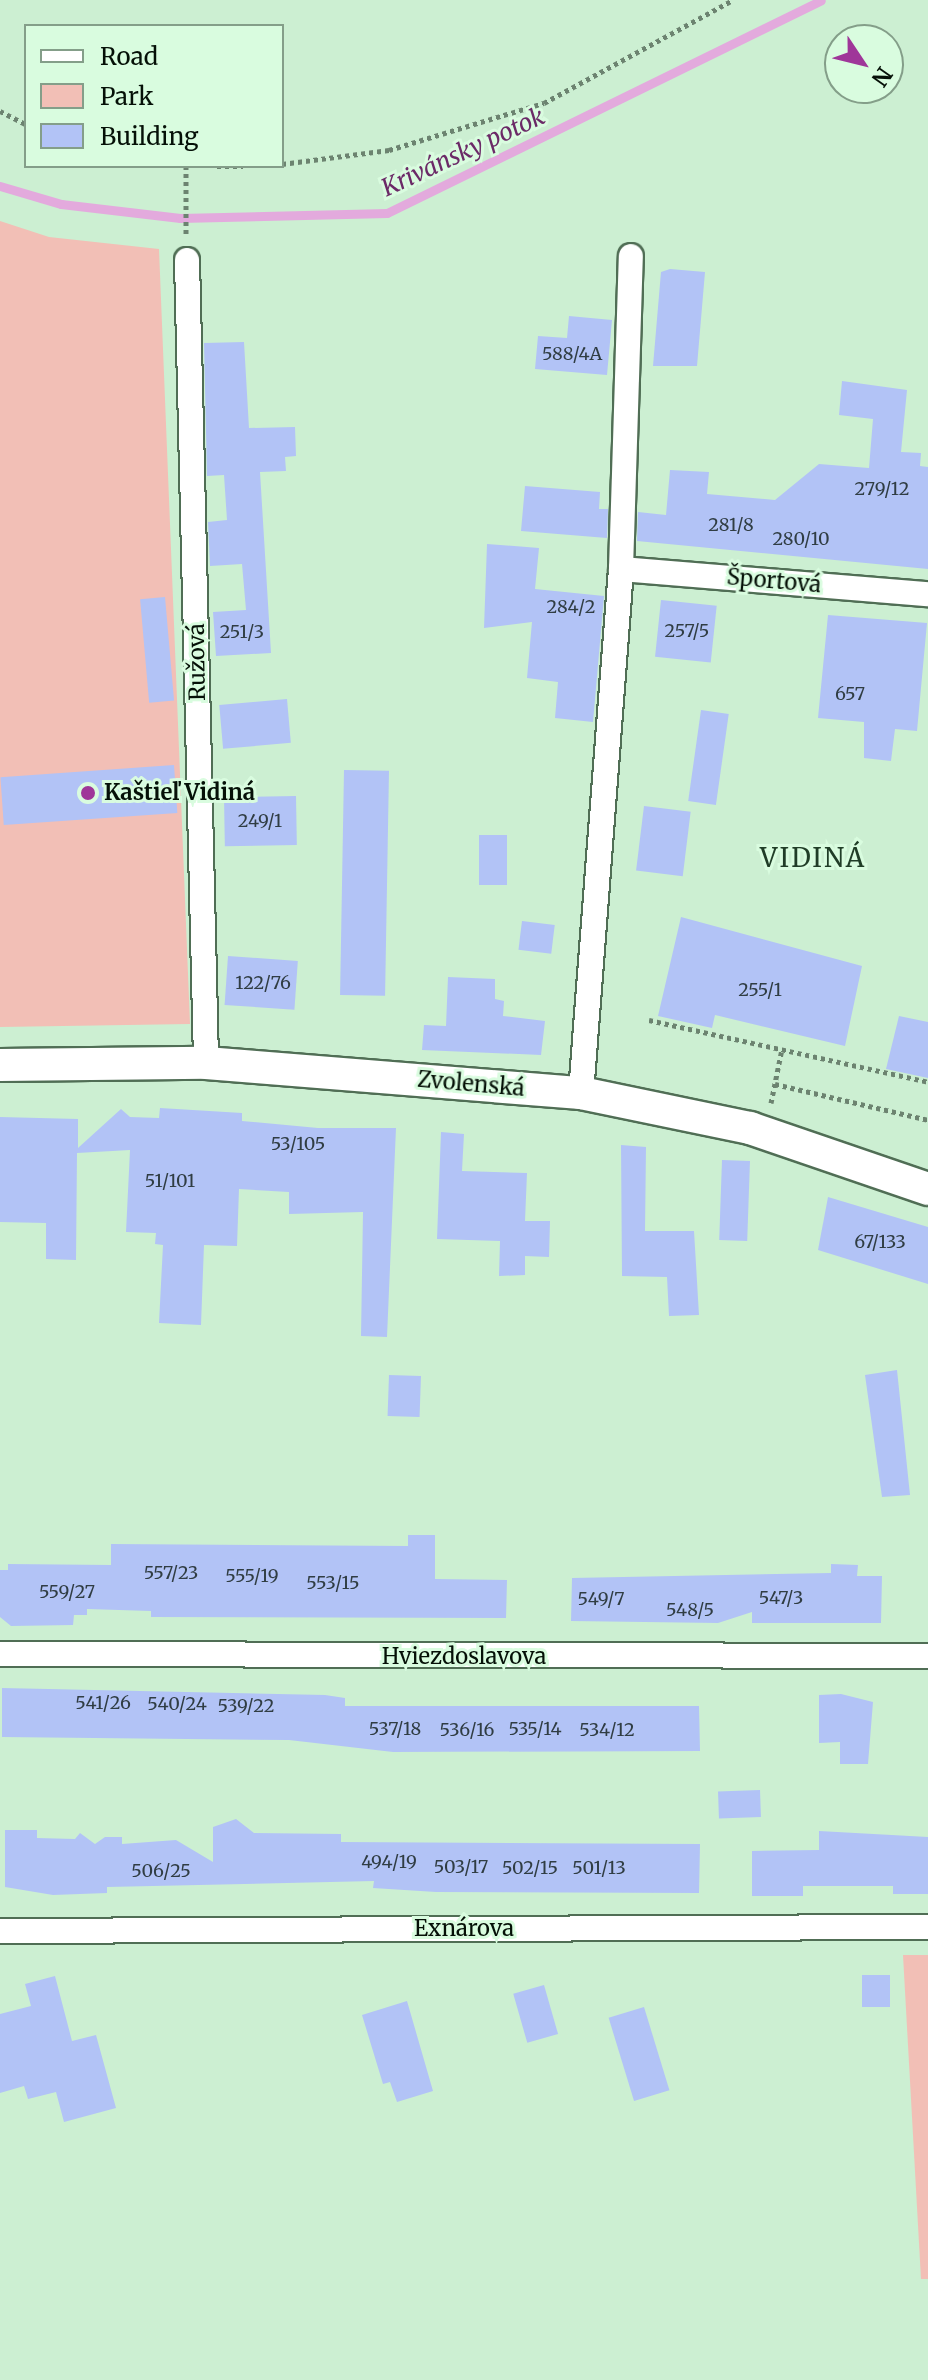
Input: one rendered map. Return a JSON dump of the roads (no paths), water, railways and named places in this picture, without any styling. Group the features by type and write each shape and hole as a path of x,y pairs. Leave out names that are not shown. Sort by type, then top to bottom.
{"street":[{"name":"Ružová","path":"187,249 206,1063"},
{"path":"581,1093 621,569 631,256"},
{"name":"Športová","path":"621,569 928,594"},
{"name":"Zvolenská","path":"0,1065 206,1063 581,1093 750,1128 928,1189"},
{"name":"Hviezdoslavova","path":"0,1654 928,1656"},
{"name":"Exnárova","path":"0,1931 928,1927"}],"waterway":[{"name":"Krivánsky potok","path":"0,186 61,204 180,218 387,213 821,0"}],"place":[{"name":"Kaštieľ Vidiná","path":"88,793"}],"district":[{"name":"VIDINÁ","path":"813,858"}]}
